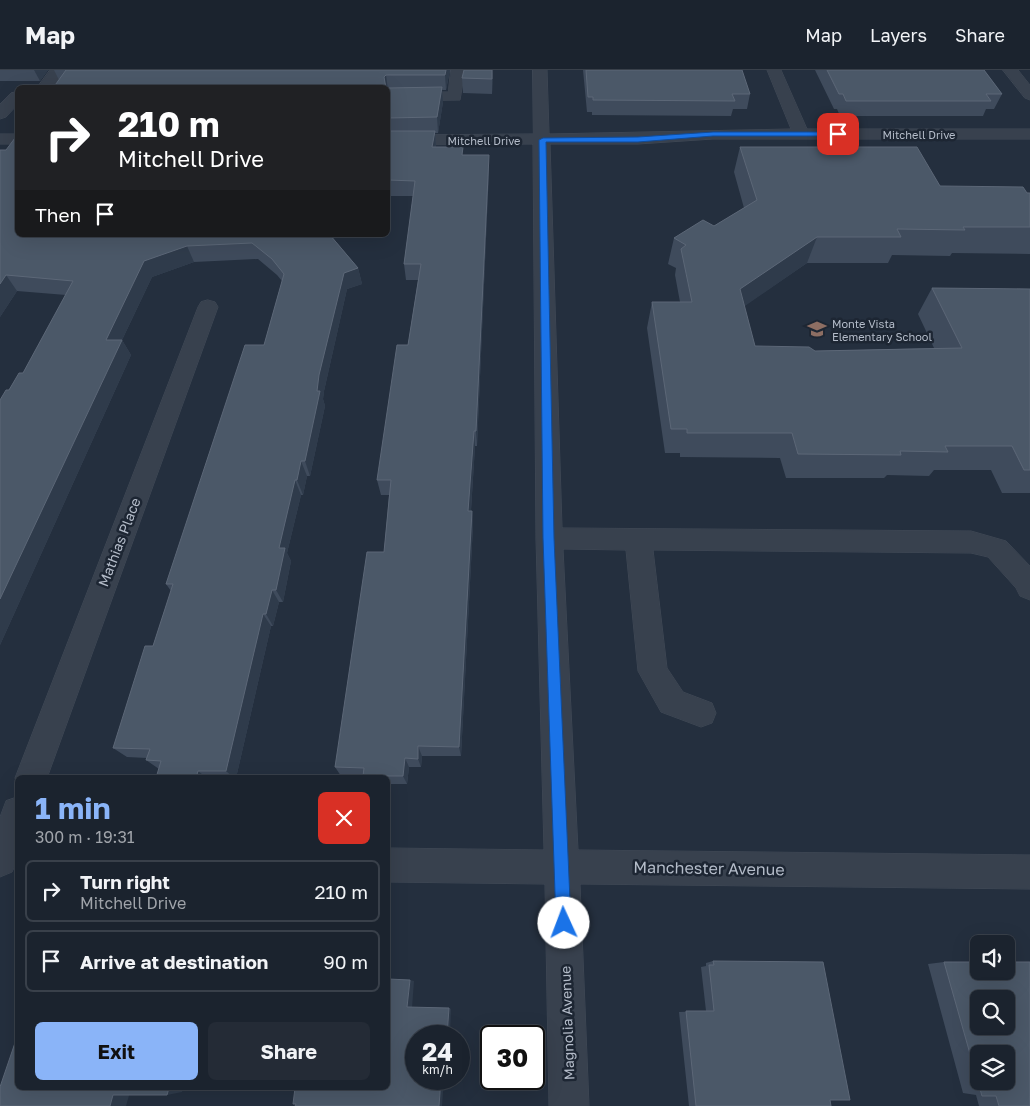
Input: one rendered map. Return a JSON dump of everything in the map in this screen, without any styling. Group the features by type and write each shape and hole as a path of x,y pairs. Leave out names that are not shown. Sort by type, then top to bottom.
{"street":[{"path":"46,85 58,70"},
{"path":"390,97 455,98 458,70"},
{"name":"Magnolia Avenue","path":"540,70 543,140 549,538 569,1106"},
{"path":"774,70 801,134"},
{"path":"1010,70 1030,95"},
{"path":"0,114 11,96"},
{"name":"Mitchell Drive","path":"390,140 543,140 801,134 1030,134"},
{"path":"0,139 15,139"},
{"name":"Mathias Place","path":"31,775 208,307"},
{"path":"549,538 971,542 997,549 1027,581 1030,588"},
{"path":"638,539 649,620 653,671 672,702 701,712"},
{"path":"0,860 15,821"},
{"path":"0,864 15,864"},
{"name":"Manchester Avenue","path":"390,865 1030,872"}],"building":[{"path":"66,70 446,70 445,75 386,75 384,77 385,85 55,85"},
{"path":"464,70 492,70 492,79 462,78"},
{"path":"586,70 742,70 750,94 732,94 735,101 593,100 593,97 588,97"},
{"path":"827,70 984,70 1002,94 986,94 991,101 846,101 843,94 839,94"},
{"path":"442,87 437,117 390,118 390,88"},
{"path":"390,131 435,131 432,147 463,147 462,155 489,155 476,431 474,431 468,511 472,511 459,747 418,746 418,759 405,758 403,776 363,775 364,768 335,767 367,552 384,552 391,480 377,480 397,345 408,345 421,264 404,264 415,181 390,180"},
{"path":"15,138 15,237 332,237 358,268 344,273 319,375 317,391 320,391 305,461 301,461 297,480 295,480 279,548 285,548 276,590 272,590 266,614 263,614 226,771 198,771 197,775 157,775 161,761 146,760 150,749 113,748 145,646 153,646 173,584 166,584 245,345 264,345 284,274 272,259 252,243 187,246 144,261 106,340 122,340 0,599 0,400 6,390 9,390 19,373 23,373 73,281 6,275 0,284 0,150 6,150"},
{"path":"740,147 917,147 940,186 1023,187 1027,193 1030,193 1030,227 963,227 965,230 897,229 901,237 817,237 740,289 755,346 809,347 815,351 962,348 932,288 1030,289 1030,470 1024,470 1012,446 945,446 948,452 900,451 901,455 798,454 792,433 687,433 687,429 671,429 652,302 692,302 681,249 686,245 674,238 703,220 714,226 757,200"},
{"path":"713,961 823,962 850,1100 830,1100 831,1106 696,1106 686,1011 714,1011 709,965 714,965"},
{"path":"944,962 970,962 970,980 1015,980 1015,962 1030,962 1030,1106 999,1106 996,1096 982,1096 980,1090 1015,1090 1015,1045 970,1045 970,1054"},
{"path":"390,979 410,980 407,1007 449,1008 448,1025 405,1025 405,1090 440,1090 439,1106 295,1106 296,1104 293,1104 295,1090 390,1090"},
{"path":"15,1043 15,1090 168,1090 167,1095 113,1095 110,1106 0,1106 0,1087"}],"place":[{"name":"Monte Vista Elementary School","path":"817,329"}],"route":[{"path":"564,923 549,538 543,140 638,140 713,134 838,134"}]}
